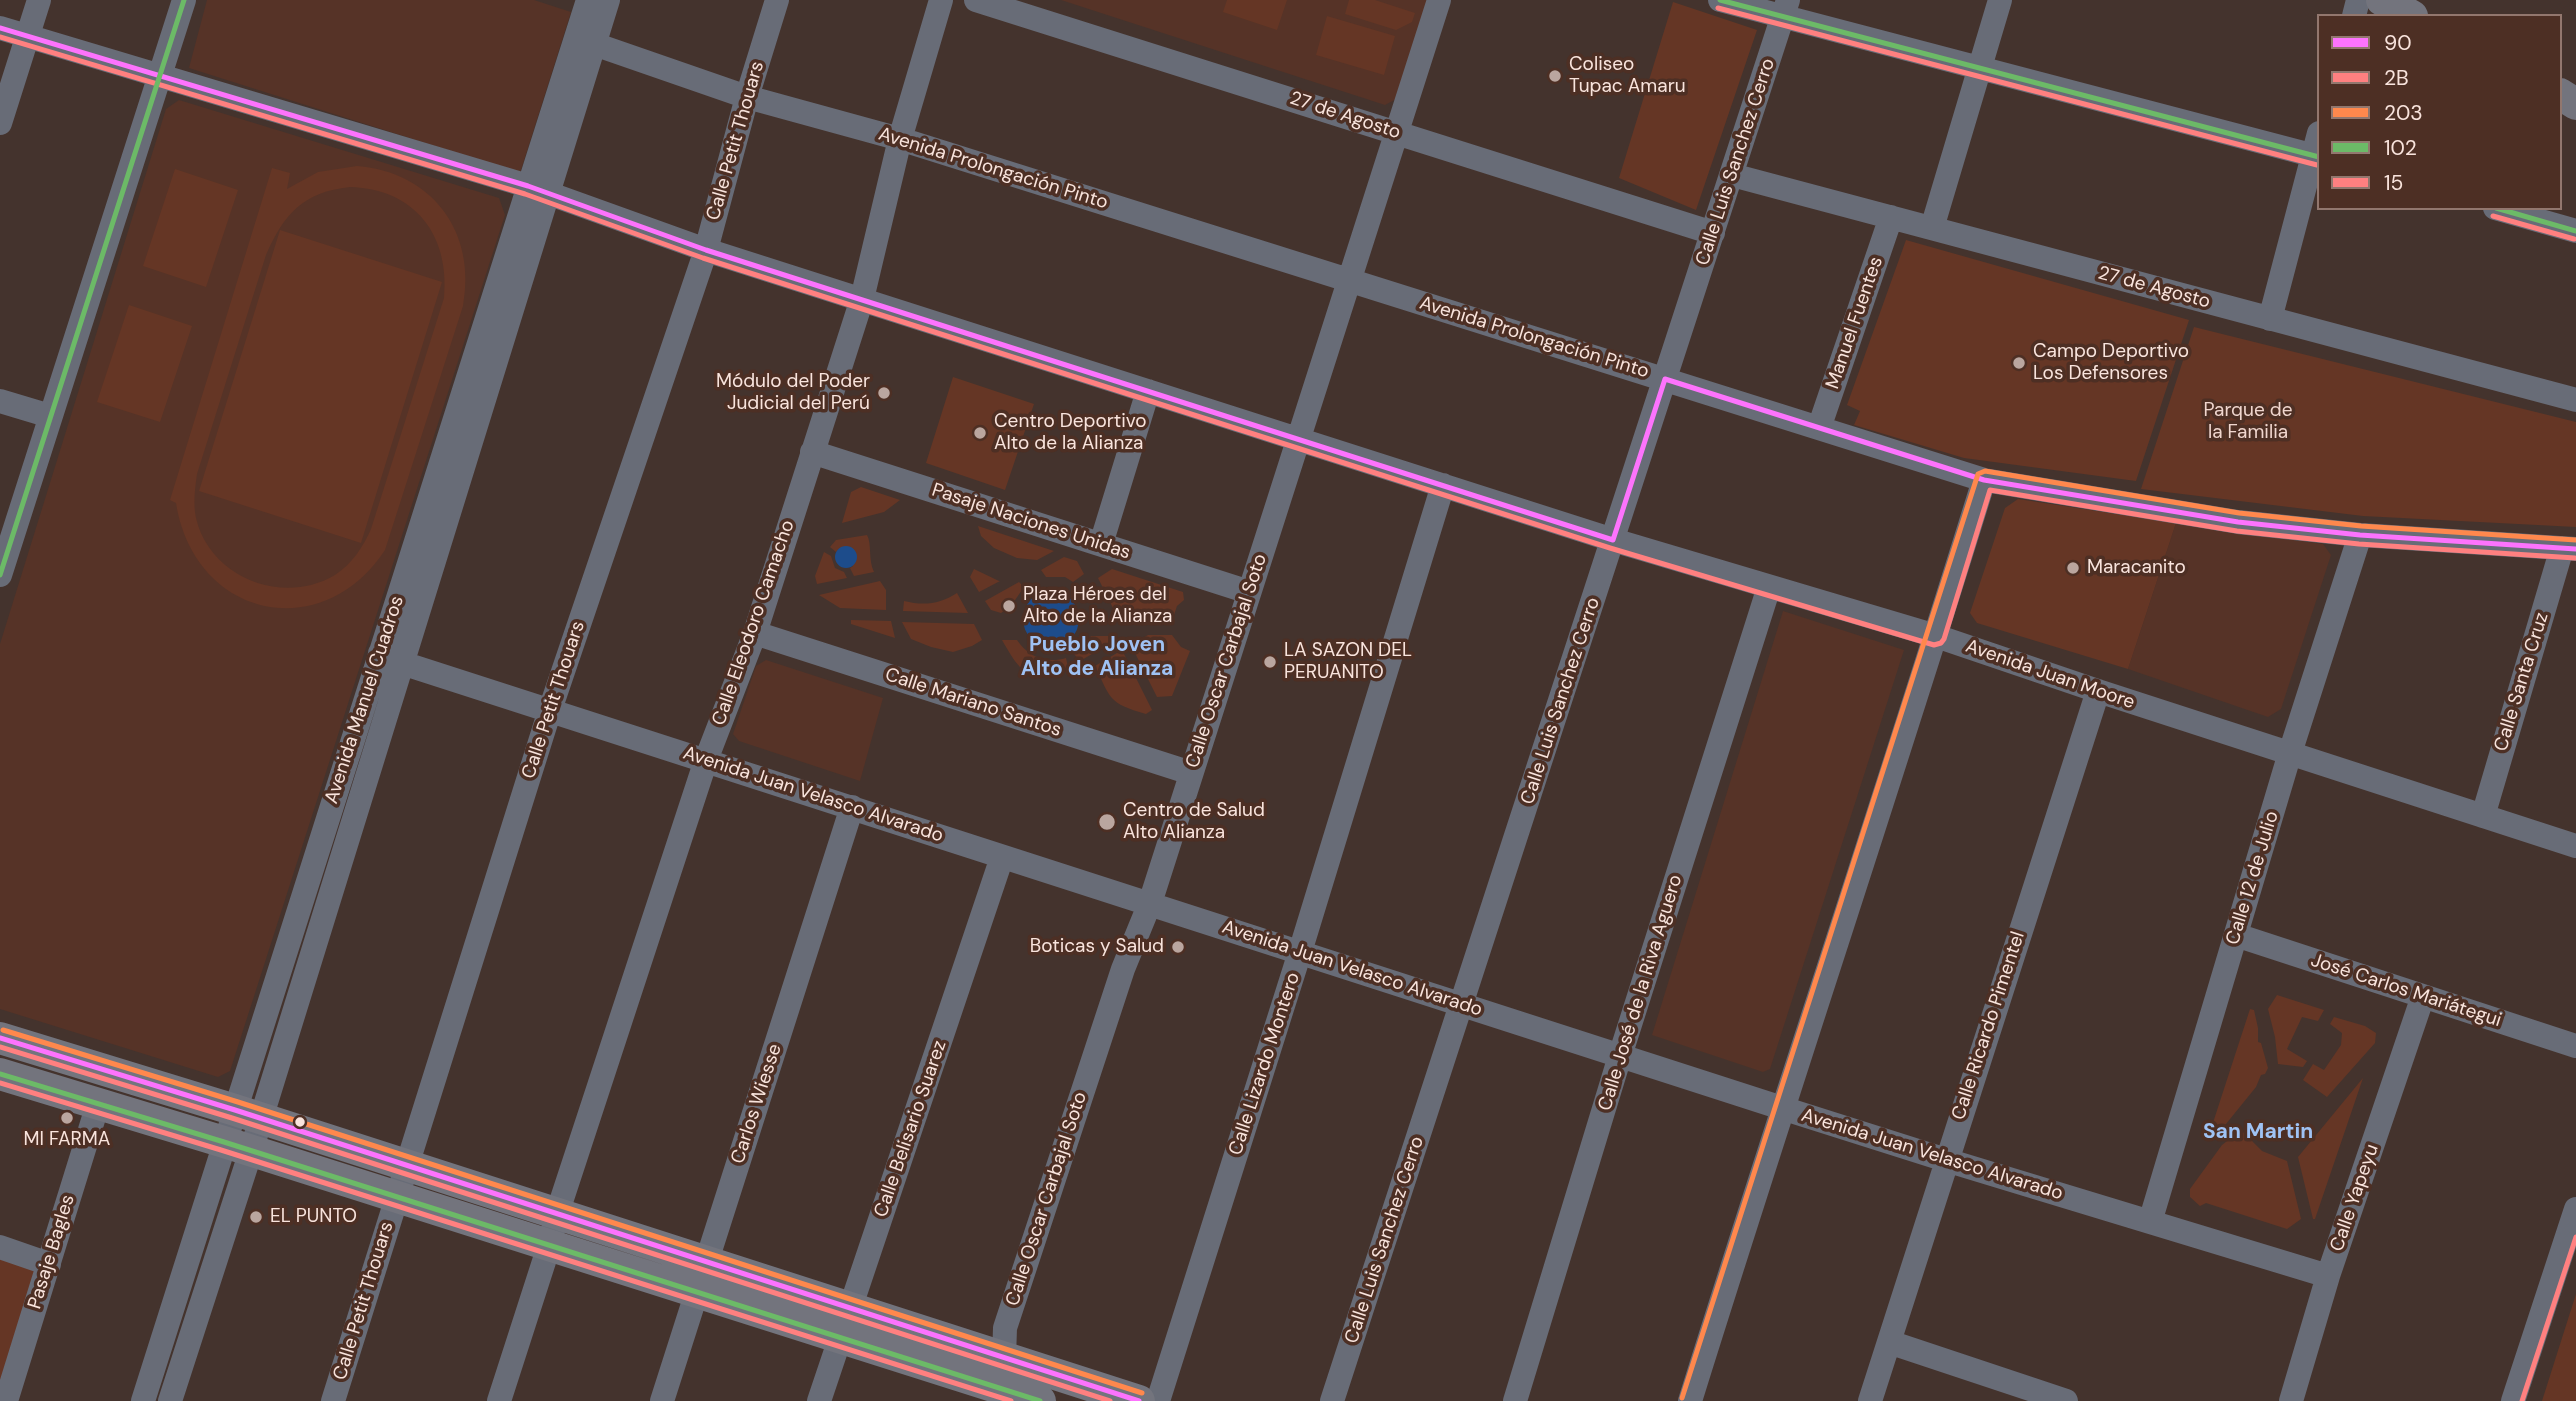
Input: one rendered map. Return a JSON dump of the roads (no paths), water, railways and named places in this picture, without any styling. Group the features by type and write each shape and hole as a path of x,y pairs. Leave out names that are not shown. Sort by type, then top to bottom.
{"main road":[{"path":"2382,0 2409,14"},
{"path":"0,1038 850,1308 996,1382 1040,1401"},
{"path":"0,1074 238,1146 839,1337 996,1382 1139,1401"}],"street":[{"path":"0,123 39,0"},
{"path":"0,575 5,542 50,416 184,0"},
{"name":"Avenida Manuel Cuadros","path":"143,1401 248,1115 538,190 588,0"},
{"name":"Avenida Manuel Cuadros","path":"538,190 608,0"},
{"name":"Calle Petit Thouars","path":"333,1401 550,710 706,250 747,97 777,0"},
{"name":"Calle Eleodoro Camacho","path":"499,1401 550,1246 557,1214 706,760 755,633 862,299 900,139 941,0"},
{"name":"27 de Agosto","path":"976,0 1713,233"},
{"name":"Calle Oscar Carbajal Soto","path":"996,1382 1004,1328 1123,969 1150,903 1439,0"},
{"path":"1720,0 1786,9 1978,67 2317,149 2270,319"},
{"path":"1932,228 2000,0"},
{"name":"Calle Luis Sanchez Cerro","path":"1332,1401 1786,9"},
{"name":"Avenida Juan Moore","path":"0,28 538,190 706,250 1613,540 1936,636 2576,846"},
{"name":"Avenida Prolongación Pinto","path":"594,44 747,97 900,139 1984,480 2238,522 2360,535 2569,548"},
{"name":"27 de Agosto","path":"1732,175 2576,400"},
{"path":"2502,210 2576,232"},
{"name":"Manuel Fuentes","path":"1819,428 1891,217"},
{"path":"1101,544 1148,391"},
{"path":"0,401 50,416"},
{"name":"Pasaje Naciones Unidas","path":"812,452 1250,592"},
{"path":"1690,1401 1984,480"},
{"name":"Calle Lizardo Montero","path":"1158,1401 1300,952 1443,485"},
{"name":"Calle 12 de Julio","path":"2150,1222 2290,753 2360,535"},
{"name":"Calle Santa Cruz","path":"2483,816 2569,548"},
{"name":"Calle José de la Riva Aguero","path":"1515,1401 1620,1056 1769,587"},
{"name":"Calle Mariano Santos","path":"755,633 1191,773"},
{"name":"Avenida Juan Velasco Alvarado","path":"391,658 1782,1108 2328,1276"},
{"name":"Calle Ricardo Pimentel","path":"1870,1401 2098,691"},
{"name":"Carlos Wiesse","path":"662,1401 852,807"},
{"name":"Calle Belisario Suarez","path":"819,1401 1002,857"},
{"name":"José Carlos Mariátegui","path":"2236,935 2576,1046"},
{"name":"Calle Yapeyu","path":"2291,1401 2328,1276 2424,996"},
{"name":"Pasaje Bagles","path":"5,1401 98,1104"},
{"name":"Avenida Manuel Cuadros","path":"170,1401 238,1146"},
{"path":"2513,1401 2576,1209"},
{"path":"0,1247 49,1264"},
{"path":"1889,1342 2066,1401"}],"water":[{"path":"846,546 854,549 857,557 854,565 846,568 838,565 835,557 838,549"},
{"path":"1051,591 1062,593 1071,599 1077,608 1077,630 1071,639 1062,645 1051,647 1040,645 1031,639 1025,630 1023,619 1025,608 1031,599 1040,593"}],"place":[{"name":"Coliseo Tupac Amaru","path":"1555,76"},
{"name":"Campo Deportivo Los Defensores","path":"2019,363"},
{"name":"Módulo del Poder Judicial del Perú","path":"884,393"},
{"name":"Centro Deportivo Alto de la Alianza","path":"980,433"},
{"name":"Maracanito","path":"2073,568"},
{"name":"Plaza Héroes del Alto de la Alianza","path":"1009,606"},
{"name":"LA SAZON DEL PERUANITO","path":"1270,662"},
{"name":"Centro de Salud Alto Alianza","path":"1107,822"},
{"name":"Boticas y Salud","path":"1178,947"},
{"name":"MI FARMA","path":"67,1118"},
{"name":"EL PUNTO","path":"256,1217"}],"district":[{"name":"Pueblo Joven Alto de Alianza","path":"1097,657"},
{"name":"San Martin","path":"2258,1132"}],"park label":[{"name":"Parque de la Familia","path":"2248,422"}]}
